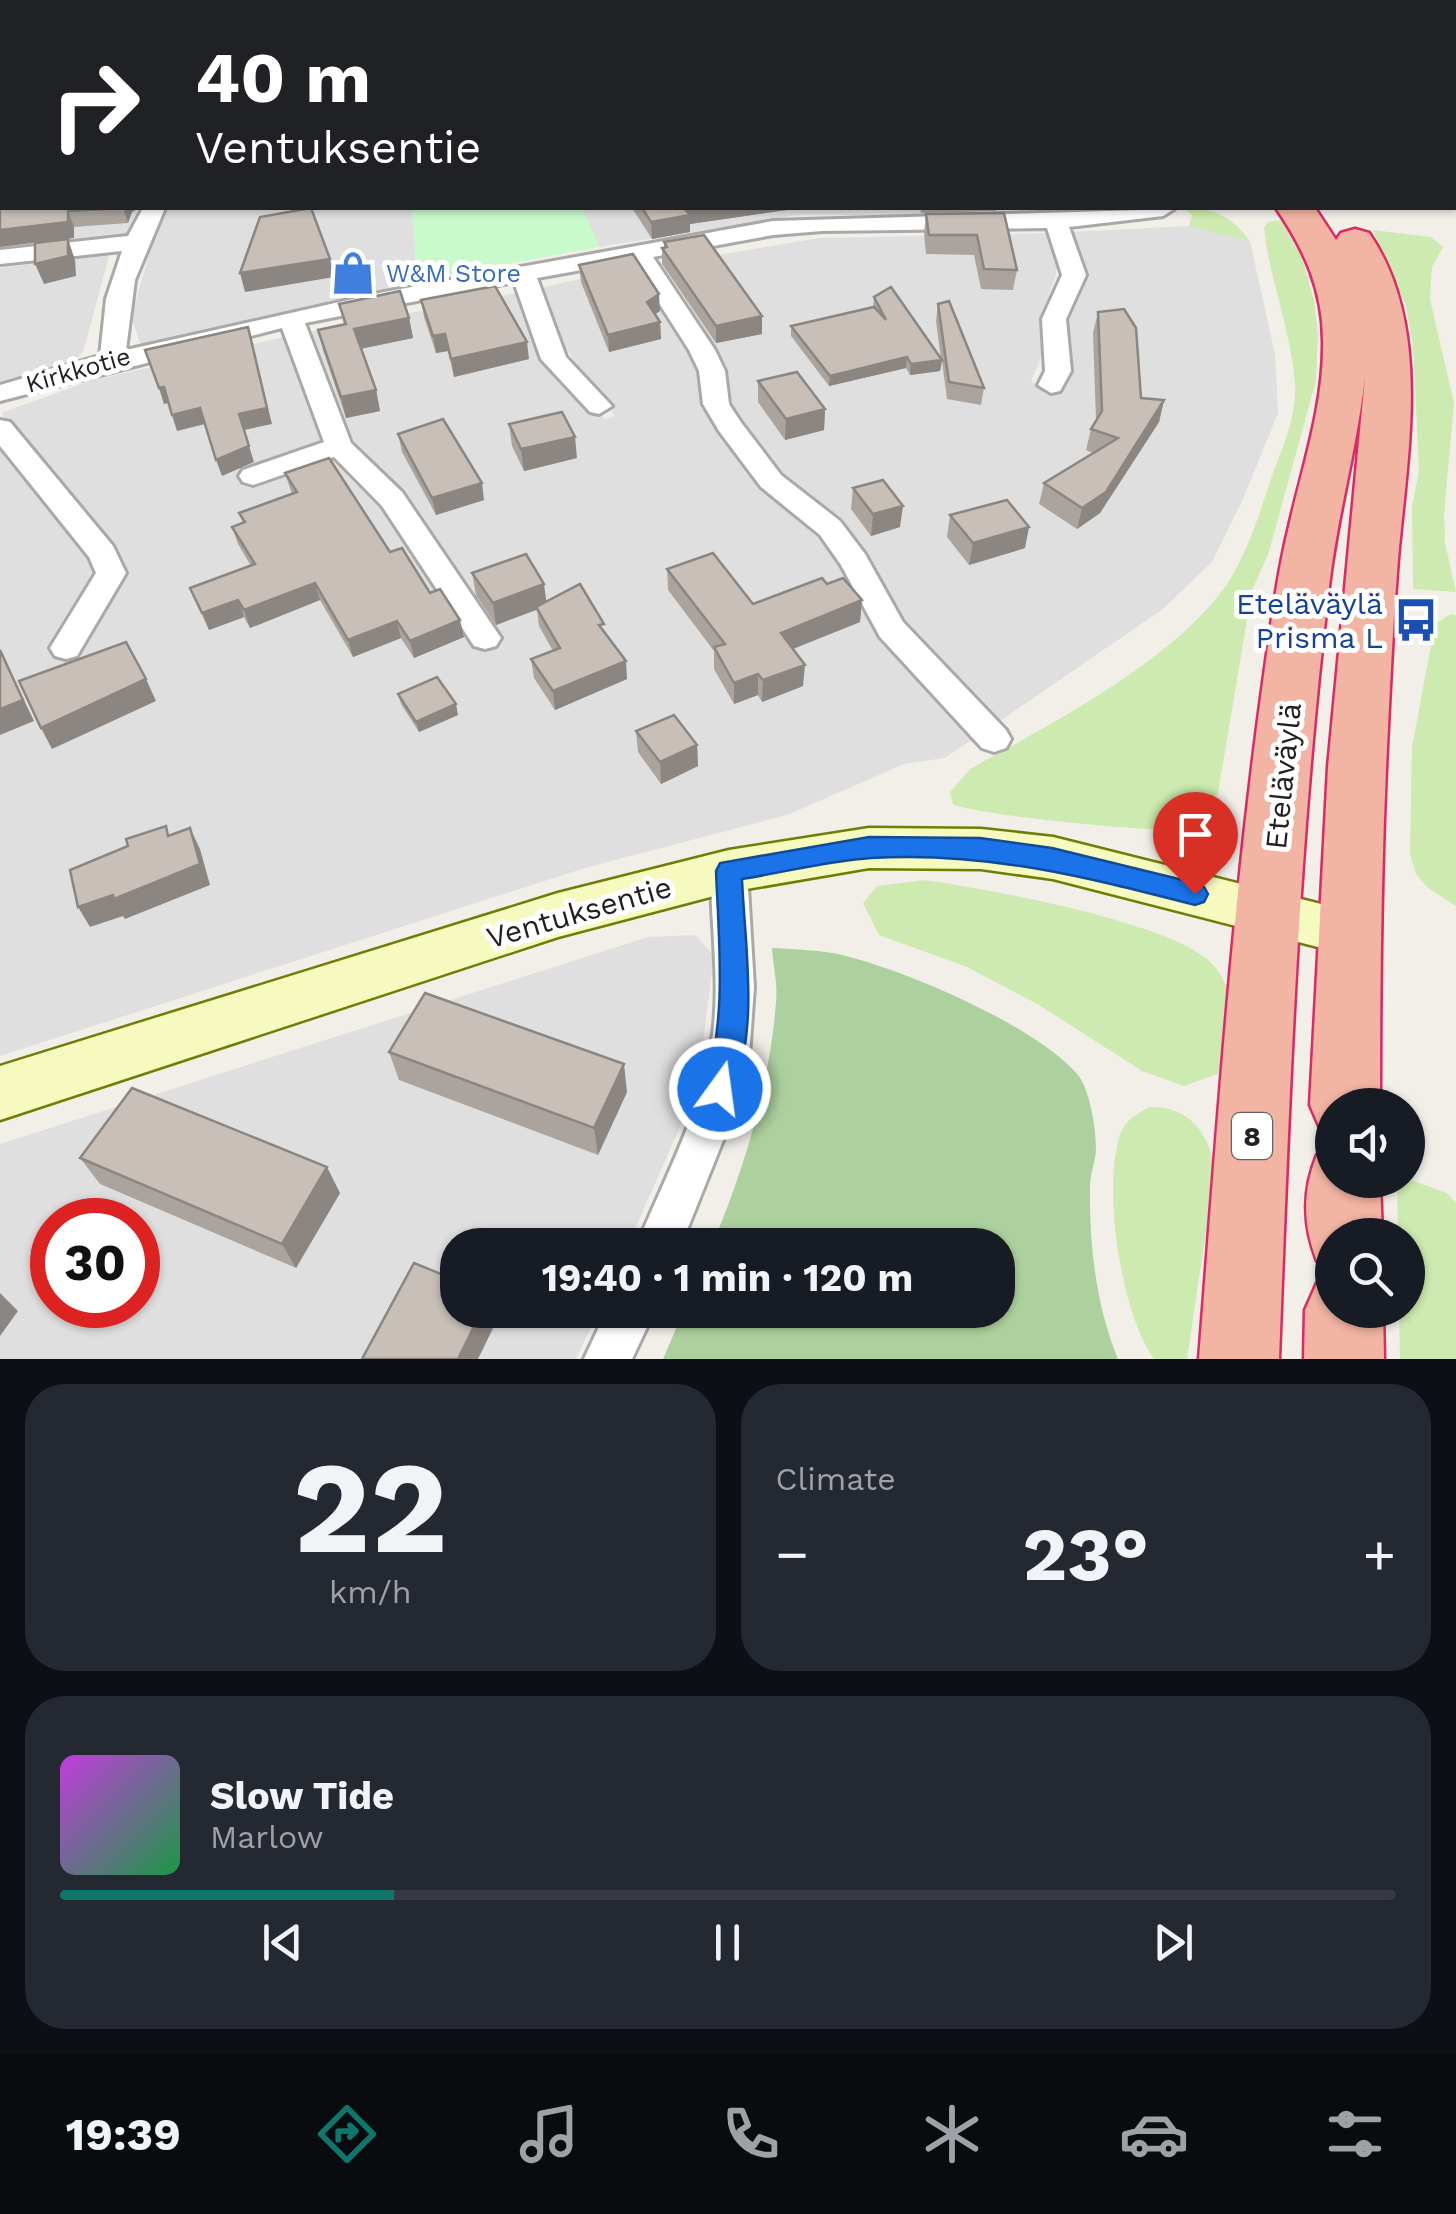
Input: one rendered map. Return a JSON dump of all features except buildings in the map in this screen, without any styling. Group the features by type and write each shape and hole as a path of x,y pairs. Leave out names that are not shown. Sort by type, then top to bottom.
{"highway":[{"name":"Eteläväylä","path":"1239,1359 1270,913 1303,584 1334,441 1346,343 1342,308 1322,250 1297,210"},
{"path":"1339,210 1378,298 1389,366 1390,403 1369,596 1349,933 1345,1088"},
{"path":"1344,1328 1344,1359"}],"main road":[{"name":"Ventuksentie","path":"0,1093 558,915 729,871 869,848 980,848 1052,858 1349,933"}],"street":[{"path":"112,358 118,295 153,210"},
{"name":"Kirkkotie","path":"0,393 112,358 291,320 811,224 1056,222 1147,210"},
{"path":"1051,385 1058,371 1054,319 1074,275 1056,222"},
{"path":"0,257 137,242"},
{"path":"639,253 702,350 712,372 716,404 729,426 771,482 830,528 854,561 891,629 994,739"},
{"path":"521,276 529,284 554,359 598,406"},
{"path":"291,320 339,446 392,499 486,638"},
{"path":"0,428 102,553 111,572 66,648"},
{"path":"254,476 339,446"},
{"path":"666,1228 709,1123 730,1055 734,1011 729,871"},
{"path":"607,1359 623,1328"}],"shaded area":[{"path":"0,210 137,210 127,235 0,250"},
{"path":"166,210 412,210 417,281 141,345 131,317"},
{"path":"583,210 1102,210 1055,215 797,215 599,247"},
{"path":"1189,226 1250,241 1275,354 1278,413 1212,562 1163,609 1000,721 941,673 771,462 732,406 726,365 664,264 819,238 1053,233 1059,255 1055,279 1042,312 1045,348 1031,381 1051,395 1067,382 1064,315 1078,258 1071,232"},
{"path":"110,253 83,352 70,365 0,386 0,268"},
{"path":"642,265 702,367 707,404 823,532 897,654 972,740 944,758 904,764 787,815 585,868 0,1056 0,441 93,557 99,574 51,654 70,658 124,571 115,547 1,413 90,381 284,337 337,455 400,496 354,441 325,397 309,332 526,291 543,356 605,419 615,416 564,347 540,288"},
{"path":"695,935 714,955 702,1049 683,1120 635,1228 440,1228 440,1328 591,1328 576,1359 0,1359 0,1144 648,937"}],"green space":[{"path":"412,210 583,210 599,247 417,281"},
{"path":"1186,210 1222,215 1250,241 1189,226 1192,215"},
{"path":"1281,220 1302,258 1314,300 1318,334 1316,381 1268,555 1252,590 1218,793 1198,821 1179,829 1163,830 1065,822 953,804 950,792 970,769 1073,711 1144,664 1205,612 1234,572 1257,519 1294,408 1293,364 1264,227 1268,222"},
{"path":"1373,230 1431,237 1443,247 1432,267 1430,299 1454,403 1444,514 1445,543 1456,592 1413,589 1412,506 1419,471 1413,345 1406,306"},
{"path":"1456,615 1456,906 1428,888 1416,874 1410,854 1412,747 1435,624"},
{"path":"924,880 1079,910 1164,936 1195,951 1215,967 1228,991 1233,1016 1231,1069 1184,1086 1142,1071 1039,1005 967,967 879,935 863,903 877,886"},
{"path":"772,948 833,953 860,960 927,984 999,1018 1059,1056 1078,1075 1089,1100 1096,1140 1090,1186 1095,1274 1118,1359 663,1359 676,1328 1015,1328 1015,1228 719,1228 745,1157 762,1095 776,995"},
{"path":"1149,1107 1176,1112 1196,1125 1208,1146 1215,1172 1187,1359 1154,1359 1132,1312 1118,1248 1115,1155 1123,1128"},
{"path":"1425,1185 1447,1193 1456,1203 1456,1359 1400,1359 1399,1328 1425,1328 1425,1218 1398,1218 1397,1198 1425,1198"}],"place":[{"name":"W&M Store","path":"353,273"},
{"name":"Eteläväylä Prisma L","path":"1416,620"}],"route":[{"path":"720,1089 730,1055 734,1011 728,928 729,871 869,848 980,848 1052,858 1195,894"}]}
